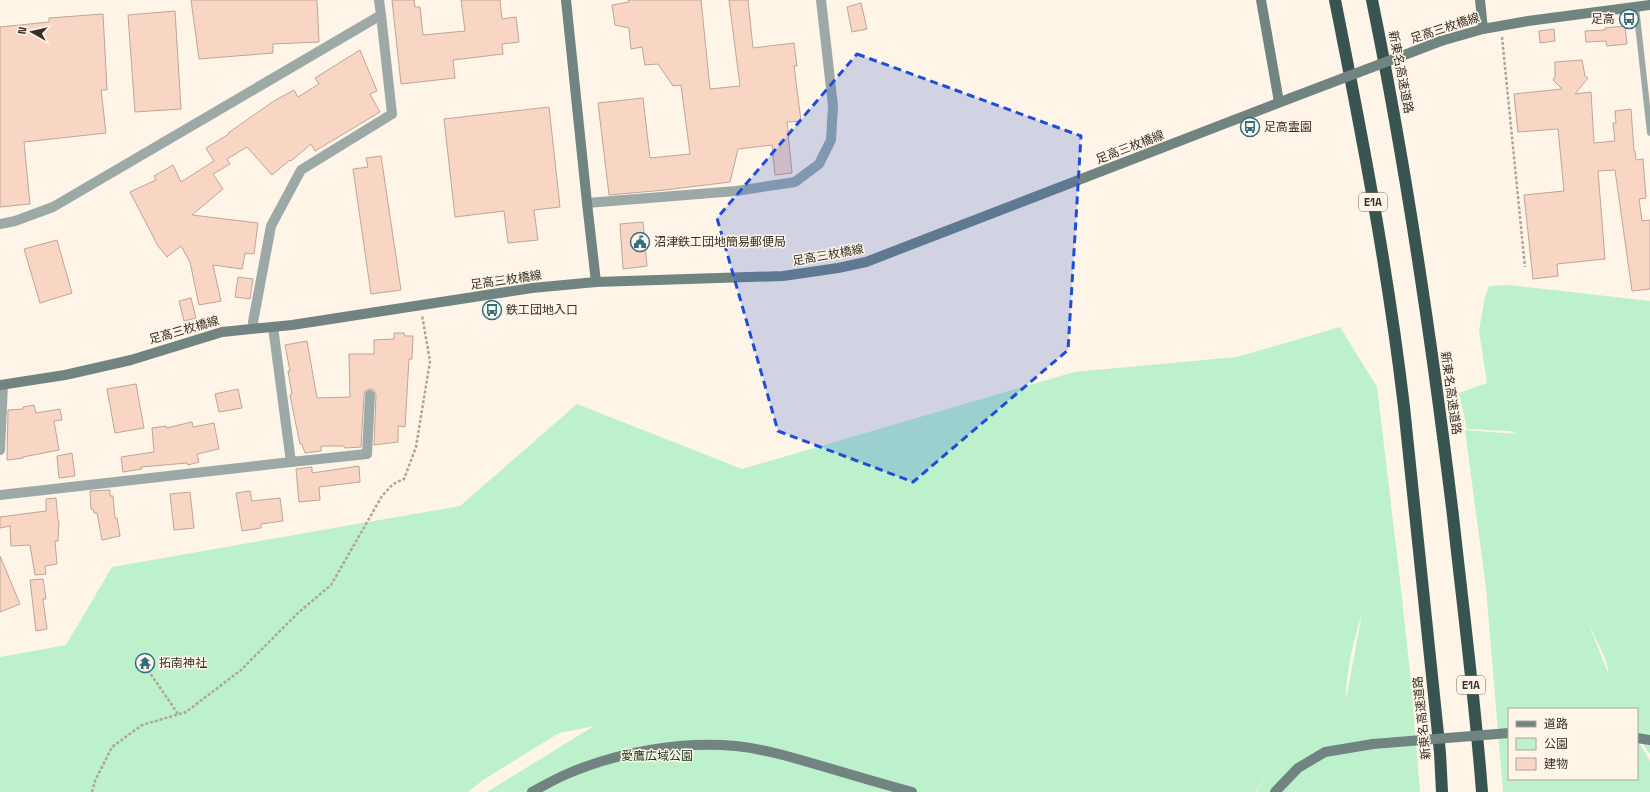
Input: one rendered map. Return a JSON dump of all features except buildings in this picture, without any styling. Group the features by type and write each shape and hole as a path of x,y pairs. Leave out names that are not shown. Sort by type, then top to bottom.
{"highway":[{"path":"1327,0 1360,124"},
{"name":"新東名高速道路","path":"1335,0 1360,124 1384,265 1404,406 1421,582 1440,753 1442,792"},
{"name":"新東名高速道路","path":"1372,0 1395,113 1439,399 1460,577 1482,792"}],"main road":[{"path":"566,0 586,203 596,282"},
{"path":"1261,0 1279,102"},
{"path":"1480,0 1483,29"},
{"name":"足高三枚橋線","path":"2,385 65,375 131,360 222,332 273,327 421,306 532,288 596,282 783,276 838,268 866,262 1441,41 1483,29 1650,5"},
{"path":"1275,792 1298,768 1325,752 1373,744 1508,733"},
{"path":"1638,738 1650,740"},
{"path":"532,792 567,774 604,760 681,746 736,746 781,754 912,792"}],"street":[{"path":"255,328 253,322 271,226 301,170 392,114 379,0"},
{"path":"586,203 736,191 795,182 819,164 831,140 833,106 821,0"},
{"path":"0,224 14,221 53,207 381,15"},
{"path":"273,327 291,462"},
{"path":"0,450 2,385"},
{"path":"0,495 367,454 370,395"}],"lane":[{"path":"1636,7 1650,133"}],"path":[{"path":"1501,26 1526,267"},
{"path":"92,792 95,781 112,747 142,726 186,712 241,670 299,612 331,585 382,496 393,484 404,479 416,447 430,361 421,306"},
{"path":"148,670 178,714"}],"highlighted area":[{"path":"857,54 1081,136 1068,350 913,482 778,431 717,218"}],"green space":[{"path":"1508,285 1650,301 1650,754 1638,737 1638,708 1508,708 1508,780 1638,780 1638,741 1650,761 1650,792 1503,792 1486,588 1465,430 1517,434 1510,431 1467,429 1459,393 1487,383 1479,330 1485,297 1489,286","holes":["1588,622 1605,658 1608,673"]},
{"name":"愛鷹広域公園","path":"1340,327 1377,387 1411,682 1420,792 1257,792 1265,774 1256,792 487,792 594,726 559,733 483,780 468,792 0,792 0,657 66,645 112,567 460,506 577,404 742,469 1074,372 1237,357","holes":["1362,614 1346,700 1347,678 1351,656"]}],"place":[{"name":"足高","path":"1629,19"},
{"name":"足高霊園","path":"1250,127"},
{"name":"沼津鉄工団地簡易郵便局","path":"640,242"},
{"name":"鉄工団地入口","path":"492,310"},
{"name":"拓南神社","path":"145,663"}]}
